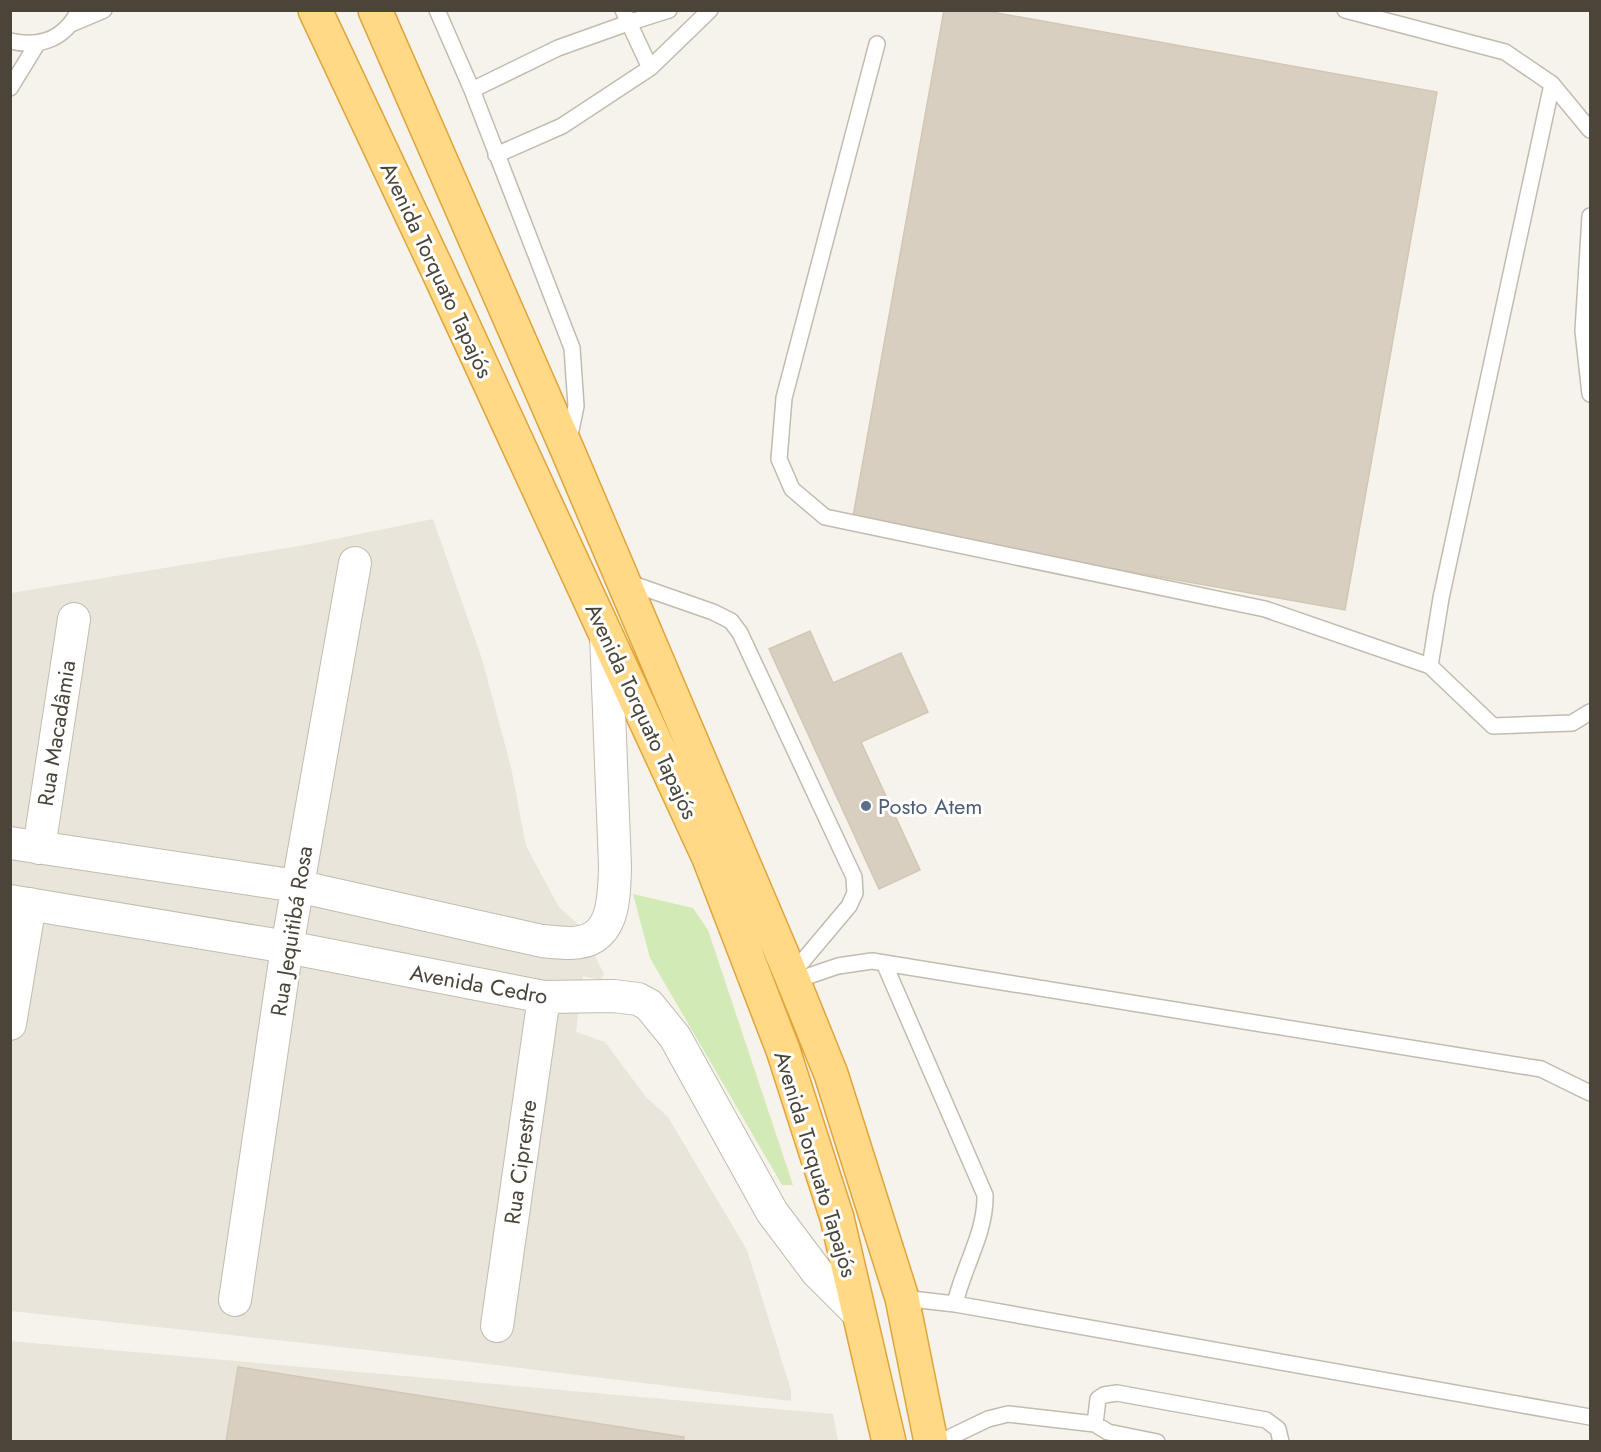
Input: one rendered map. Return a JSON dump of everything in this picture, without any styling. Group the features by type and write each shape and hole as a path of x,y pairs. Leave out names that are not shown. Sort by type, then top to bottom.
{"highway":[{"name":"Avenida Torquato Tapajós","path":"315,10 709,858 783,1050 837,1218 889,1442"},
{"name":"Avenida Torquato Tapajós","path":"375,10 567,449 793,978 831,1074 902,1298 931,1442"}],"street":[{"name":"Rua Jequitibá Rosa","path":"235,1300 287,947 355,563"},
{"name":"Rua Macadâmia","path":"25,845 74,619"},
{"path":"25,845 297,886 542,941 573,943 591,939 603,930 609,919 614,894 615,866 606,633"},
{"path":"10,1024 20,902"},
{"name":"Avenida Cedro","path":"20,902 287,947 544,997 614,996 638,999 649,1005 675,1037 772,1212 817,1272 859,1314"},
{"name":"Rua Ciprestre","path":"497,1326 544,997"}],"lane":[{"path":"10,41 37,44 50,40 62,33 75,17 104,10"},
{"path":"437,10 472,90 572,348 576,406 567,449"},
{"path":"472,90 625,17 669,10"},
{"path":"496,155 562,126 650,68 710,10"},
{"path":"1345,10 1505,52 1552,84 1590,130"},
{"path":"625,17 650,68"},
{"path":"10,88 37,44"},
{"path":"877,44 784,398 779,459 792,489 825,517 1265,609 1430,666 1493,726 1572,723 1590,712"},
{"path":"1430,666 1441,598 1552,84"},
{"path":"1590,216 1583,331 1590,393"},
{"path":"623,580 713,612 731,621 740,633 854,877 855,893 849,906 793,978"},
{"path":"793,978 838,966 872,961 1541,1069 1590,1093"},
{"path":"884,963 985,1195 985,1212 981,1228 959,1284 955,1304"},
{"path":"902,1298 955,1304 1590,1417"},
{"path":"1095,1424 1098,1399 1104,1395 1117,1393 1266,1420 1278,1429 1281,1442"},
{"path":"940,1442 988,1419 1008,1414 1095,1424 1108,1432 1157,1442"}],"shaded area":[{"path":"433,519 482,659 511,767 526,846 559,907 580,926 604,974 600,980 583,976 576,1032 605,1042 646,1097 668,1117 747,1250 791,1390 791,1401 413,1355 11,1311 11,593 305,545"},
{"path":"10,1341 833,1414 838,1441 11,1441"}],"green space":[{"path":"633,894 693,908 708,930 793,1185 782,1185 650,958"}],"building":[{"path":"944,10 981,10 1437,92 1345,610 852,522"},
{"name":"Posto Atem","path":"810,631 833,683 901,653 928,712 861,742 920,870 879,889 769,649"},
{"path":"238,1367 684,1437 683,1442 226,1442"}],"place":[{"name":"Posto Atem","path":"866,806"}]}
